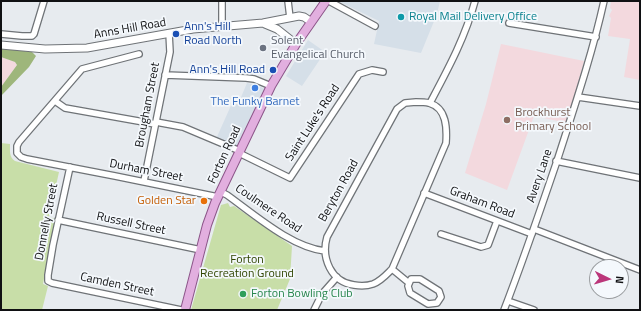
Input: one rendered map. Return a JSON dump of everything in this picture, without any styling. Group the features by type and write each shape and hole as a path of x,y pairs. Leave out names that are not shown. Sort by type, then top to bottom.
{"main road":[{"name":"Forton Road","path":"185,310 200,250 219,194 271,86 310,21 326,1"}],"street":[{"path":"1,34 32,36 34,34 44,1"},
{"path":"222,1 222,26"},
{"path":"288,1 290,18"},
{"path":"329,1 375,26"},
{"path":"325,251 328,265 337,277 352,285 372,285 383,279 392,269 446,143 446,121 441,112 430,103 454,58 466,30 475,1"},
{"name":"Avery Lane","path":"504,310 533,232 578,96 596,37 604,1"},
{"name":"Anns Hill Road","path":"1,45 28,48 65,49 104,46 133,39 193,29 263,23 302,16 310,21"},
{"path":"263,23 277,29 296,44"},
{"path":"509,23 596,37"},
{"name":"Brougham Street","path":"144,181 170,52 169,33"},
{"path":"138,54 82,69 55,101 65,108 183,127 239,152"},
{"name":"Saint Luke's Road","path":"239,152 290,178 359,74 372,70 383,72"},
{"path":"165,75 246,78 254,79 271,86"},
{"path":"578,96 640,106"},
{"name":"Durham Street","path":"55,101 19,142 17,146 17,153 21,157 201,193 219,194"},
{"name":"Beryton Road","path":"325,251 327,237 397,109 405,103 430,103"},
{"path":"556,161 640,178"},
{"name":"Donnelly Street","path":"48,282 58,220 70,167"},
{"name":"Graham Road","path":"424,193 497,221 533,232 640,270"},
{"name":"Coulmere Road","path":"219,194 227,195 288,238 306,246 325,251"},
{"name":"Russell Street","path":"58,220 200,250"},
{"path":"441,234 481,247 488,245 497,221"},
{"path":"392,269 410,282"},
{"path":"314,310 322,294 337,277"},
{"path":"412,279 420,279 439,291 441,296 437,304 428,304 410,293 408,286 410,282 412,279"},
{"name":"Camden Street","path":"48,282 181,310"},
{"path":"508,301 534,310"}],"shaded area":[{"path":"338,1 440,1 437,14 421,53 374,44 379,21"},
{"path":"611,1 640,1 640,80 624,77 630,39 608,36 611,18 609,16 612,10 610,8"},
{"path":"308,40 325,52 302,86 286,76"},
{"name":"Brockhurst Primary School","path":"501,44 584,61 567,123 534,116 507,190 465,173 486,104"},
{"path":"1,57 15,62 17,65 1,87"},
{"path":"247,83 265,89 236,148 216,139 233,101 239,102"}],"green space":[{"path":"1,48 32,52 36,56 29,67 1,96 1,87 17,65 15,62 1,57"},
{"path":"1,143 10,144 11,156 15,161 59,172 49,217 55,219 43,284 48,286 42,310 1,310"},
{"name":"Forton Recreation Ground","path":"228,203 230,207 234,206 292,246 290,279 277,310 191,310 221,205"}],"place":[{"name":"Royal Mail Delivery Office","path":"401,17"},
{"name":"Ann's Hill Road North","path":"176,34"},
{"name":"Solent Evangelical Church","path":"263,48"},
{"name":"Ann's Hill Road","path":"273,70"},
{"name":"The Funky Barnet","path":"255,88"},
{"name":"Brockhurst Primary School","path":"507,120"},
{"name":"Golden Star","path":"204,201"},
{"name":"Forton Bowling Club","path":"243,294"}]}
